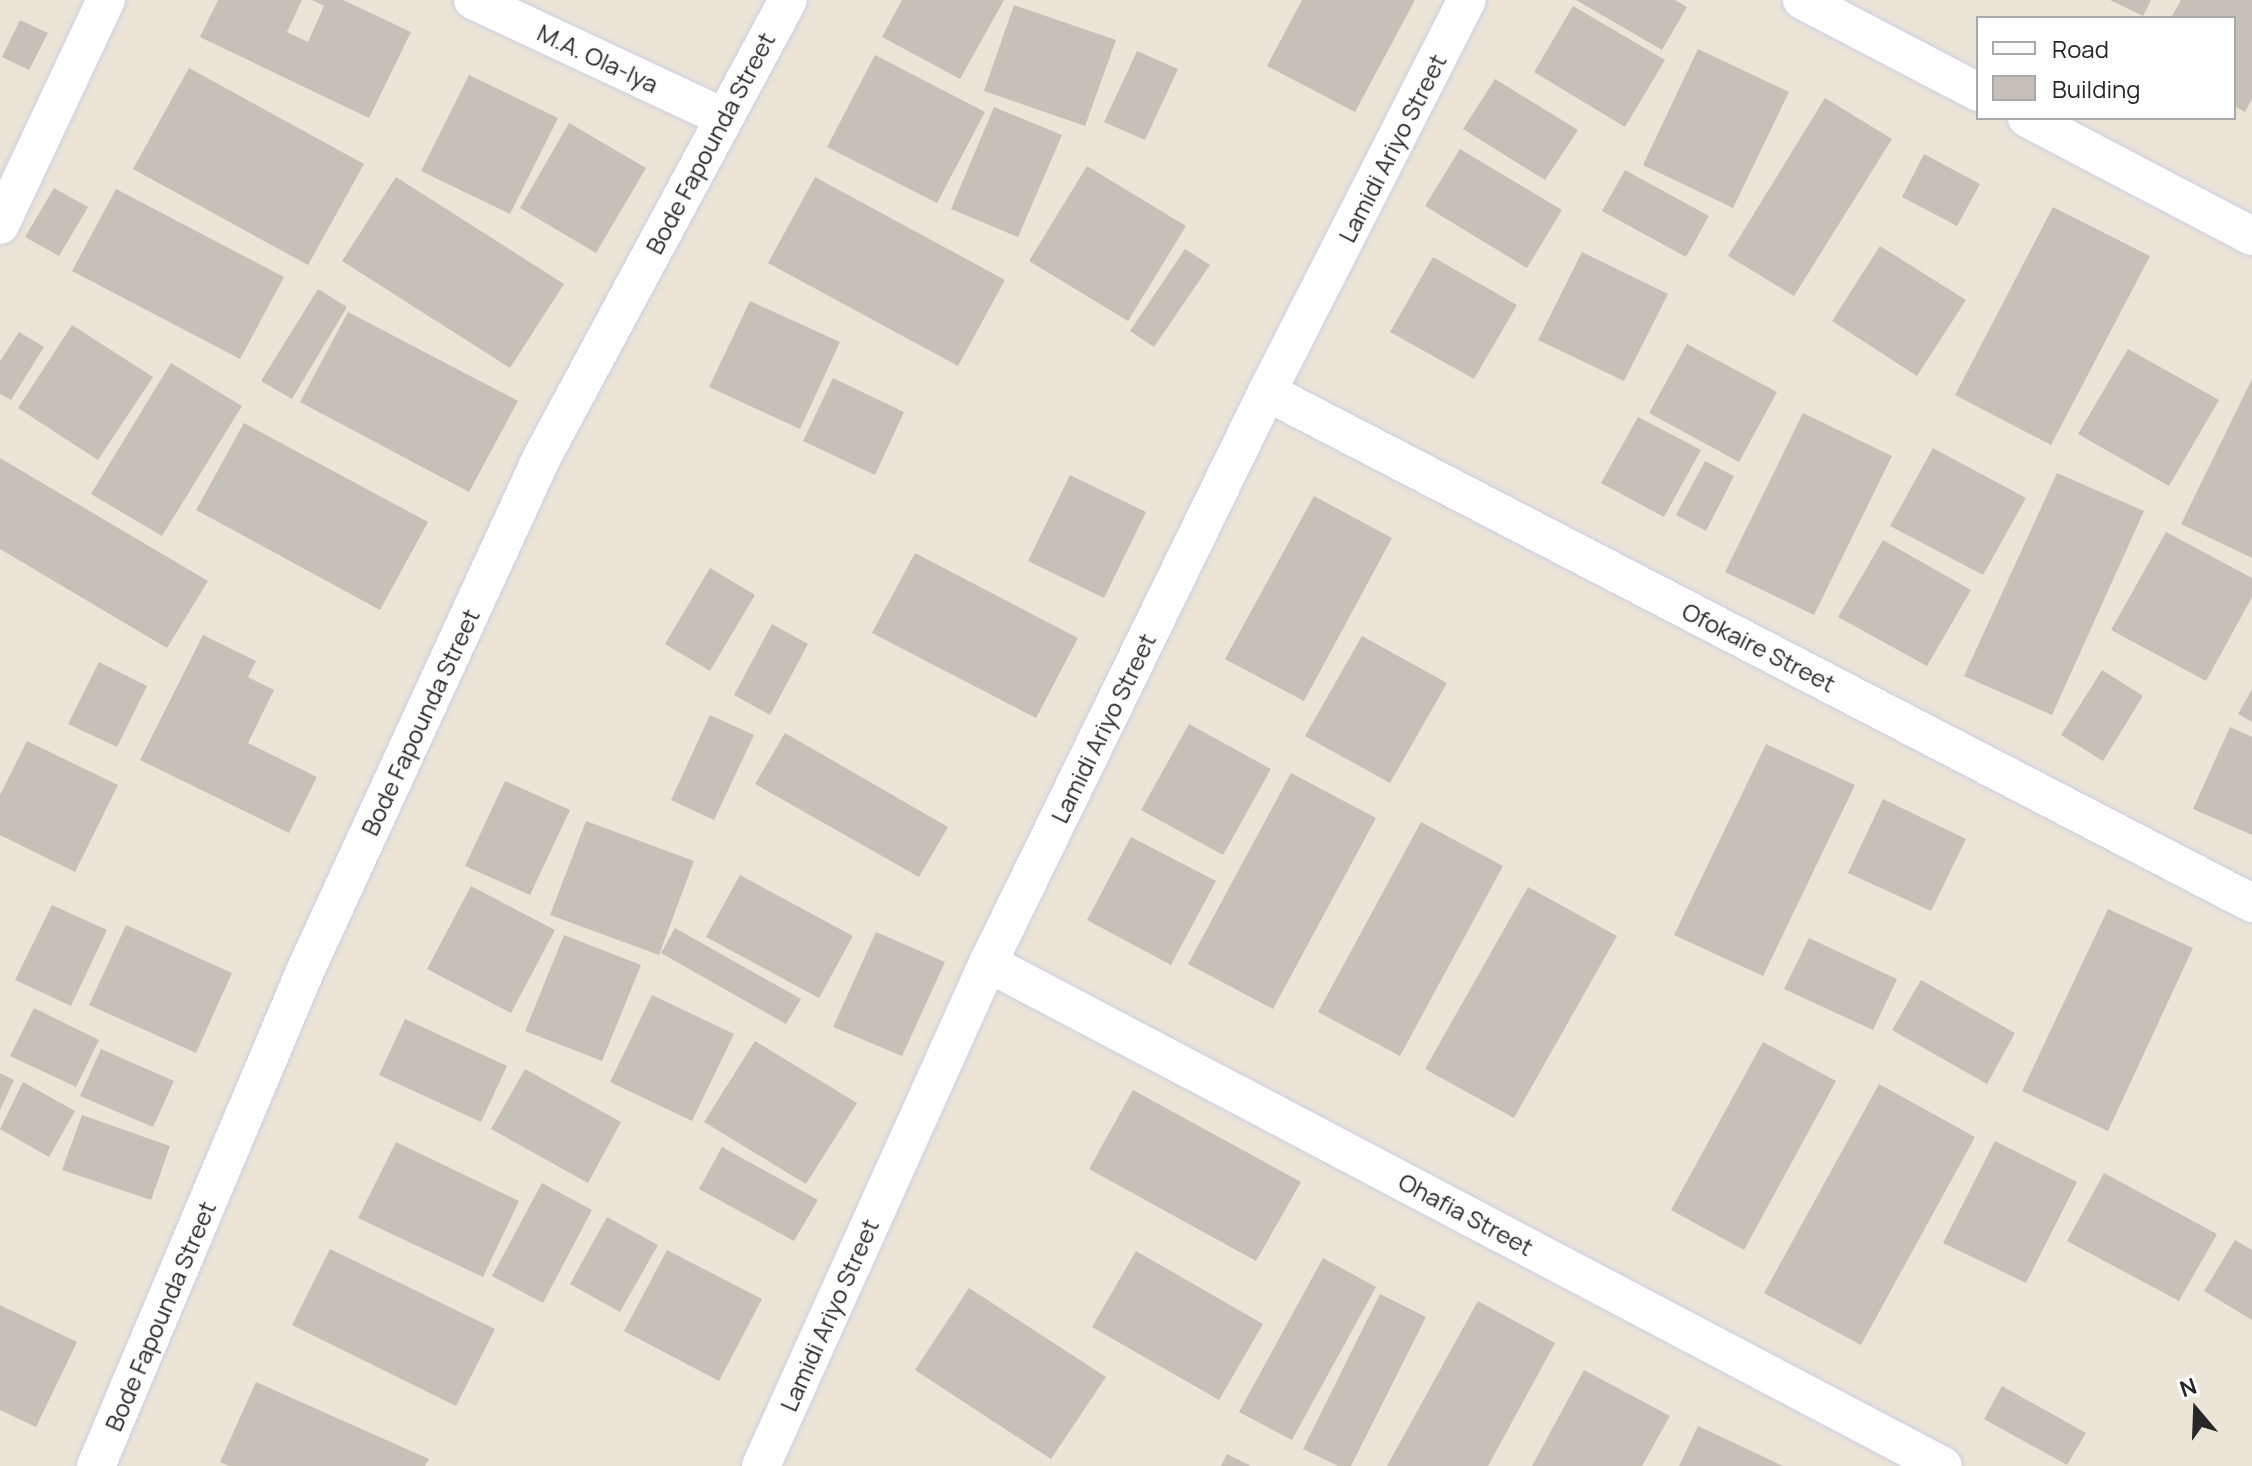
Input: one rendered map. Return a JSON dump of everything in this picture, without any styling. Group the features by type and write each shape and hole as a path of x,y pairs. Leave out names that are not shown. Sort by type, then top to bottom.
{"street":[{"path":"0,225 106,0"},
{"name":"M.A. Ola-Iya","path":"473,0 723,117"},
{"name":"Bode Fapounda Street","path":"96,1466 306,969 523,499 723,117 788,0"},
{"name":"Lamidi Ariyo Street","path":"761,1466 988,963 1267,392 1467,0"},
{"path":"1802,0 1976,91"},
{"path":"2031,120 2252,236"},
{"name":"Ofokaire Street","path":"1267,392 2252,903"},
{"name":"Ohafia Street","path":"988,963 1943,1466"}],"building":[{"path":"218,0 302,0 287,32 308,42 324,6 312,0 343,0 411,32 369,118 200,37"},
{"path":"902,0 1004,0 960,79 882,37"},
{"path":"1302,0 1415,0 1355,112 1267,66"},
{"path":"1576,0 1675,0 1687,7 1662,50"},
{"path":"2110,0 2151,0 2143,16"},
{"path":"2181,0 2252,0 2252,99 2245,112 2236,107 2236,16 2172,16"},
{"path":"1014,5 1116,40 1085,126 984,91"},
{"path":"1573,6 1665,60 1625,127 1534,72"},
{"path":"20,20 48,33 29,70 2,57"},
{"path":"1698,49 1789,92 1733,208 1643,165"},
{"path":"1137,51 1178,69 1145,140 1104,122"},
{"path":"875,55 985,112 937,203 827,147"},
{"path":"189,68 364,164 308,265 133,169"},
{"path":"469,75 558,118 510,214 421,171"},
{"path":"1495,79 1578,130 1545,180 1463,129"},
{"path":"1825,98 1892,139 1794,296 1728,256"},
{"path":"994,107 1062,135 1018,237 951,209"},
{"path":"569,123 646,168 596,253 520,208"},
{"path":"1460,149 1562,210 1527,268 1425,206"},
{"path":"1924,154 1980,184 1957,226 1902,197"},
{"path":"1087,166 1186,226 1128,321 1029,261"},
{"path":"1625,170 1709,216 1686,257 1602,211"},
{"path":"396,177 564,284 510,368 342,261"},
{"path":"815,177 1005,280 958,366 768,263"},
{"path":"54,188 88,207 59,256 25,237"},
{"path":"116,189 284,277 240,359 72,271"},
{"path":"2053,207 2150,256 2051,445 1955,395"},
{"path":"1880,246 1966,300 1917,376 1832,321"},
{"path":"1185,249 1210,265 1154,347 1130,331"},
{"path":"1582,252 1668,294 1624,381 1538,340"},
{"path":"1433,257 1517,305 1474,379 1390,332"},
{"path":"318,289 347,307 292,399 261,381"},
{"path":"750,301 840,342 800,429 709,387"},
{"path":"348,312 518,401 469,492 300,402"},
{"path":"72,325 153,377 98,460 18,408"},
{"path":"19,332 44,347 11,400 0,394 0,361"},
{"path":"1687,344 1777,392 1739,462 1649,413"},
{"path":"2128,349 2219,400 2169,486 2078,434"},
{"path":"171,363 242,406 162,536 91,494"},
{"path":"833,378 904,412 875,475 803,441"},
{"path":"2252,379 2252,558 2181,524"},
{"path":"1803,413 1892,456 1814,615 1725,572"},
{"path":"1638,417 1701,450 1664,517 1601,483"},
{"path":"244,423 428,522 380,610 196,510"},
{"path":"1933,448 2026,498 1983,575 1890,526"},
{"path":"0,458 208,581 167,648 0,549"},
{"path":"1705,461 1734,476 1706,531 1676,515"},
{"path":"2057,473 2144,511 2052,715 1964,676"},
{"path":"1070,475 1146,512 1104,598 1028,561"},
{"path":"1314,496 1392,538 1304,701 1225,659"},
{"path":"2166,532 2252,578 2252,597 2206,681 2111,630"},
{"path":"1883,540 1971,590 1927,666 1838,617"},
{"path":"915,553 1078,638 1036,718 872,633"},
{"path":"710,568 755,595 710,671 665,644"},
{"path":"772,624 808,644 770,715 734,695"},
{"path":"203,635 256,661 248,677 274,690 248,743 317,777 289,833 140,760"},
{"path":"1362,636 1447,683 1390,783 1305,736"},
{"path":"99,662 147,686 117,747 68,724"},
{"path":"2102,670 2143,696 2103,761 2061,735"},
{"path":"2252,689 2252,722 2238,714"},
{"path":"710,715 754,735 714,820 671,800"},
{"path":"1189,724 1271,769 1223,855 1141,810"},
{"path":"2230,727 2252,737 2252,835 2193,809"},
{"path":"785,733 948,827 919,877 755,784"},
{"path":"27,741 118,785 75,872 0,835 0,795"},
{"path":"1766,744 1855,785 1763,976 1674,935"},
{"path":"1291,773 1376,818 1273,1009 1188,964"},
{"path":"505,781 570,810 530,895 465,866"},
{"path":"1883,799 1966,839 1931,911 1848,873"},
{"path":"586,821 694,861 659,955 550,915"},
{"path":"1421,822 1503,866 1400,1056 1318,1012"},
{"path":"1131,837 1216,881 1171,965 1087,920"},
{"path":"740,875 853,936 819,998 706,937"},
{"path":"471,886 555,930 511,1013 427,969"},
{"path":"1528,887 1617,936 1514,1118 1425,1069"},
{"path":"52,905 107,930 71,1006 15,980"},
{"path":"2108,909 2193,948 2108,1131 2022,1091"},
{"path":"126,925 232,973 196,1053 89,1005"},
{"path":"675,928 801,999 786,1024 661,953"},
{"path":"876,932 945,962 902,1056 833,1027"},
{"path":"564,935 641,965 602,1061 525,1031"},
{"path":"1809,938 1897,979 1873,1030 1784,989"},
{"path":"1921,980 2015,1033 1987,1084 1892,1030"},
{"path":"652,995 734,1034 692,1121 610,1082"},
{"path":"34,1008 99,1040 76,1087 10,1056"},
{"path":"405,1019 507,1066 481,1122 379,1075"},
{"path":"755,1041 857,1103 806,1184 704,1122"},
{"path":"1763,1042 1836,1081 1744,1250 1671,1210"},
{"path":"101,1049 174,1081 153,1127 80,1096"},
{"path":"525,1069 621,1122 588,1183 491,1129"},
{"path":"0,1073 14,1080 0,1110"},
{"path":"23,1082 75,1111 49,1157 0,1129"},
{"path":"1879,1084 1975,1137 1861,1345 1764,1293"},
{"path":"1133,1090 1301,1182 1256,1261 1089,1169"},
{"path":"82,1115 170,1146 151,1200 62,1170"},
{"path":"1995,1141 2077,1182 2026,1283 1943,1243"},
{"path":"396,1142 519,1201 483,1277 358,1218"},
{"path":"722,1147 818,1200 794,1241 699,1189"},
{"path":"2104,1173 2217,1234 2179,1301 2067,1241"},
{"path":"542,1183 592,1210 543,1303 492,1276"},
{"path":"607,1217 658,1245 620,1312 570,1284"},
{"path":"2235,1240 2252,1250 2252,1320 2204,1291"},
{"path":"330,1249 495,1329 456,1406 292,1325"},
{"path":"667,1250 762,1299 719,1381 624,1331"},
{"path":"1136,1251 1263,1324 1219,1400 1092,1327"},
{"path":"1323,1258 1376,1287 1292,1440 1239,1412"},
{"path":"969,1288 1106,1377 1051,1459 915,1370"},
{"path":"1380,1294 1426,1317 1351,1466 1338,1466 1303,1449"},
{"path":"1478,1301 1555,1343 1488,1466 1387,1466"},
{"path":"0,1305 77,1342 36,1427 0,1410"},
{"path":"1584,1370 1670,1416 1642,1466 1532,1466"},
{"path":"256,1382 429,1459 425,1466 229,1466 220,1462"},
{"path":"2002,1386 2086,1433 2067,1465 1984,1419"},
{"path":"1698,1426 1783,1466 1679,1466"},
{"path":"1227,1454 1251,1466 1221,1466"}]}
